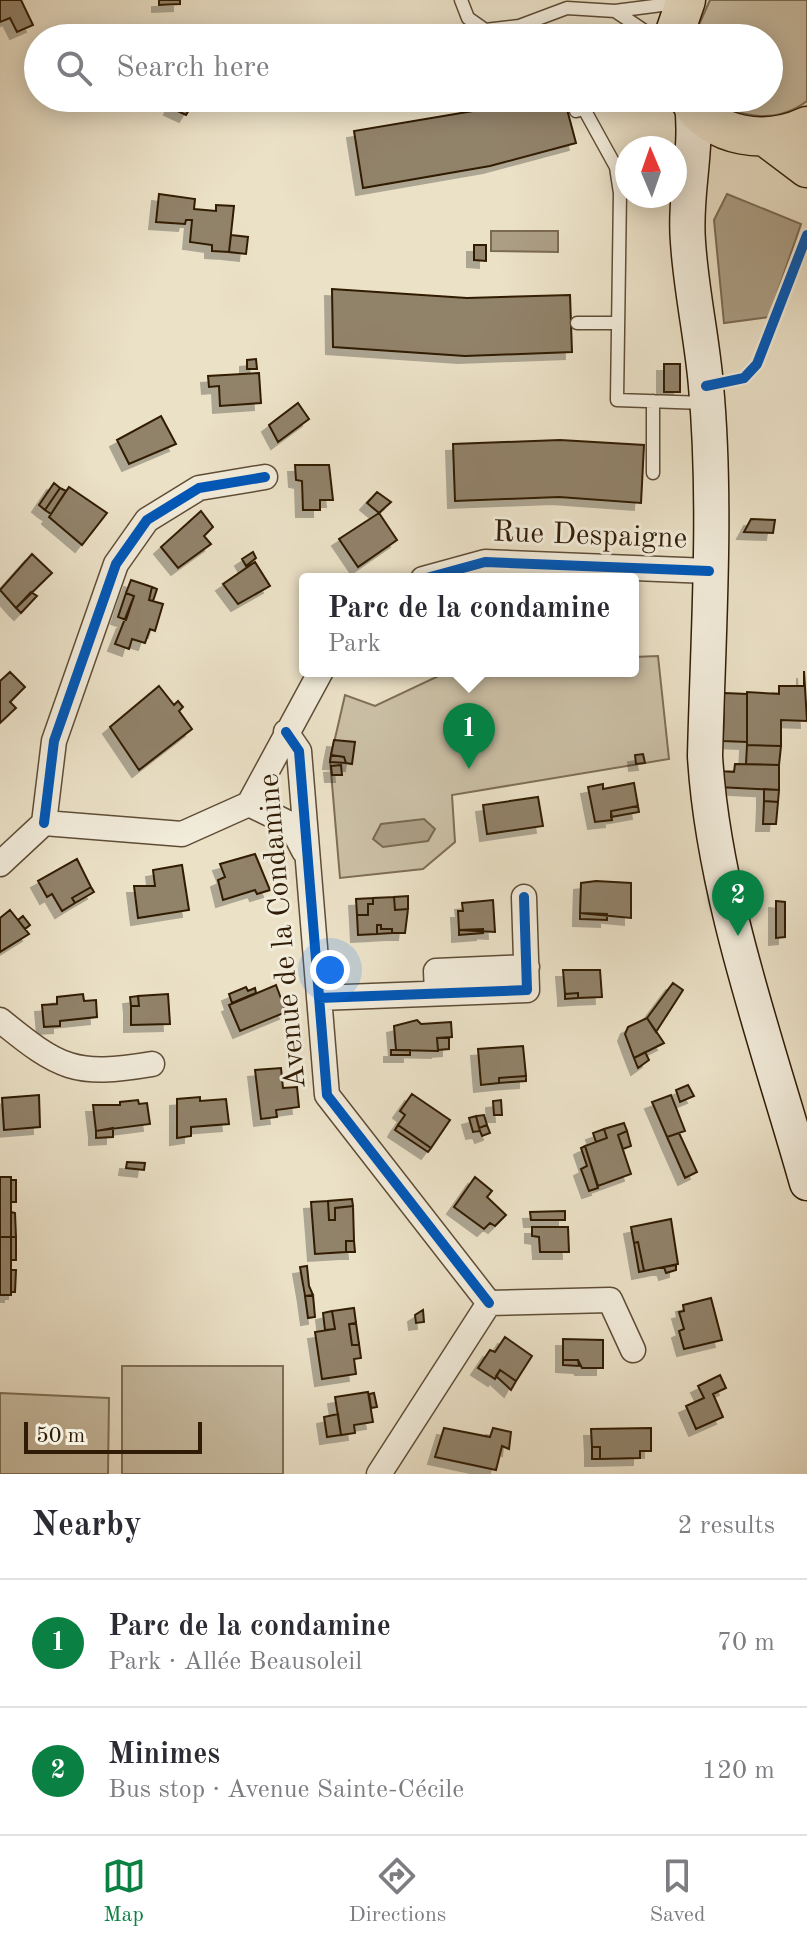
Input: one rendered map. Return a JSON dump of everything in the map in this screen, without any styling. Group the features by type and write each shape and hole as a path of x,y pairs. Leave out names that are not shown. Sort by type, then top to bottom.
{"main road":[{"path":"678,24 685,1"},
{"path":"692,112 696,133 693,178 686,199 688,243 707,403 709,571 705,756 708,808 735,924 807,1183"},
{"path":"700,112 706,118 755,137 807,168"},
{"path":"693,178 755,137 807,126"}],"street":[{"path":"0,864 44,823 54,741 116,564 147,520 199,488 265,477"},
{"name":"Rue Despaigne","path":"445,573 485,562 709,571"},
{"path":"44,823 182,834 249,804 318,677"},
{"name":"Avenue de la Condamine","path":"286,732 299,751 327,1095 489,1303"},
{"path":"249,804 290,824 309,860"},
{"path":"319,998 527,990 524,897"},
{"path":"0,1020 33,1047 69,1067 105,1072 152,1064"},
{"path":"379,1474 489,1303 610,1300 633,1350"}],"lane":[{"path":"461,0 468,18 476,24"},
{"path":"523,24 564,4 615,11 685,1"},
{"path":"615,11 634,24"},
{"path":"586,112 616,167 620,193 617,400 707,403"},
{"path":"577,323 618,323"},
{"path":"653,401 653,473"}],"shaded area":[{"path":"710,0 807,0 807,101 785,113 773,115 740,112 783,112 783,24 699,24"},
{"path":"727,194 801,224 769,317 724,323 714,220"},
{"path":"491,231 558,231 558,252 491,251"},
{"path":"658,656 669,759 452,795 455,842 423,869 340,878 330,760 345,695 375,706 436,677 639,677 639,657"},
{"path":"424,819 435,829 428,841 383,847 373,839 381,824"},
{"path":"122,1366 283,1366 283,1474 122,1474"},
{"path":"0,1393 109,1398 108,1474 0,1474"}],"building":[{"path":"0,0 21,0 33,24 24,24 24,29 17,32 10,18 0,22"},
{"path":"159,0 180,0 180,4 159,5"},
{"path":"467,112 568,112 576,143 490,166 363,188 354,131"},
{"path":"159,194 195,199 194,209 216,211 216,205 234,206 229,252 212,251 212,245 190,242 192,220 186,220 185,224 156,222"},
{"path":"231,235 248,237 246,254 229,252"},
{"path":"474,245 486,245 486,261 474,260"},
{"path":"332,289 467,298 570,295 572,352 465,356 333,347"},
{"path":"256,359 257,369 247,369 247,360"},
{"path":"664,364 680,364 680,392 664,392"},
{"path":"259,373 261,403 220,406 219,386 209,387 208,376"},
{"path":"298,403 309,419 278,442 269,425"},
{"path":"161,416 176,444 129,464 117,440"},
{"path":"560,440 644,445 641,503 559,497 455,501 453,444"},
{"path":"295,465 329,465 333,500 320,500 320,510 303,510 302,481 296,480"},
{"path":"54,483 60,488 45,510 39,505"},
{"path":"69,487 107,513 82,545 49,517"},
{"path":"60,488 66,491 51,514 45,510"},
{"path":"377,492 391,502 379,513 367,503"},
{"path":"201,511 213,527 204,536 211,544 178,568 161,547"},
{"path":"379,513 397,540 358,567 339,539"},
{"path":"751,519 775,520 773,533 744,532"},
{"path":"253,552 256,558 246,566 242,559"},
{"path":"32,554 52,573 16,608 0,590"},
{"path":"255,562 270,586 238,604 223,584"},
{"path":"131,580 152,587 149,600 163,604 155,631 150,629 145,643 132,639 129,649 115,644 134,596 126,593"},
{"path":"152,587 157,589 153,601 149,600"},
{"path":"31,592 37,596 21,613 16,608"},
{"path":"126,593 134,596 126,620 118,617"},
{"path":"804,671 807,721 781,720 781,746 747,745 747,692 779,694 779,686 804,686"},
{"path":"10,672 25,687 10,702 16,708 0,723 0,681"},
{"path":"159,686 174,705 178,701 183,707 179,711 192,729 139,770 110,727"},
{"path":"724,693 747,694 747,742 723,741"},
{"path":"334,740 355,742 352,764 346,763 344,757 331,755"},
{"path":"747,745 781,746 779,765 746,764"},
{"path":"643,754 645,763 636,764 635,755"},
{"path":"331,755 344,757 346,763 330,762"},
{"path":"735,764 779,765 779,790 718,787 719,771 734,772"},
{"path":"341,765 342,775 332,775 331,766"},
{"path":"634,783 638,806 611,811 612,820 595,822 588,787 603,784 603,789"},
{"path":"764,789 779,790 778,802 764,801"},
{"path":"538,797 543,826 487,834 483,805"},
{"path":"764,801 778,802 776,824 763,824"},
{"path":"638,806 639,812 611,817 611,811"},
{"path":"255,854 270,890 257,894 255,890 223,900 218,880 225,877 220,864"},
{"path":"77,859 91,887 72,898 75,903 62,911 52,894 47,897 38,881"},
{"path":"182,865 189,910 138,918 134,886 155,886 153,870"},
{"path":"581,883 631,883 631,918 580,913"},
{"path":"91,887 94,892 75,903 72,898"},
{"path":"408,896 408,909 395,910 394,897"},
{"path":"394,897 395,910 408,909 405,933 392,933 392,929 381,929 381,925 377,925 377,934 358,935 357,915 368,915 368,904 373,904 373,898"},
{"path":"373,898 373,904 368,904 368,915 357,915 356,899"},
{"path":"493,900 495,932 459,930 458,911 463,911 462,903"},
{"path":"776,901 785,902 785,937 776,938"},
{"path":"10,910 29,934 0,952 0,918"},
{"path":"580,913 607,914 607,920 580,919"},
{"path":"23,916 30,925 25,929 18,920"},
{"path":"377,925 381,925 381,929 392,929 392,933 377,934"},
{"path":"483,929 483,933 459,935 459,930"},
{"path":"563,970 600,970 602,997 578,998 578,993 565,994"},
{"path":"673,983 683,990 656,1032 647,1018"},
{"path":"276,985 286,1012 240,1031 229,1005"},
{"path":"246,987 248,991 255,988 256,993 232,1003 229,994"},
{"path":"578,993 578,998 565,999 565,994"},
{"path":"83,994 84,1001 96,1000 97,1017 60,1021 60,1026 44,1027 42,1005 57,1004 57,997"},
{"path":"168,994 170,1024 131,1025 131,1006 139,1006 138,996"},
{"path":"138,996 139,1006 131,1006 130,997"},
{"path":"647,1018 664,1043 634,1058 625,1034 628,1027"},
{"path":"417,1020 421,1024 451,1022 452,1037 437,1038 438,1051 396,1050 394,1026"},
{"path":"437,1038 449,1038 449,1049 438,1050"},
{"path":"523,1046 526,1076 499,1078 499,1083 481,1085 478,1049"},
{"path":"391,1050 410,1050 410,1055 391,1055"},
{"path":"645,1052 649,1060 638,1068 634,1058"},
{"path":"281,1068 283,1088 297,1087 299,1107 276,1110 277,1117 261,1119 255,1070"},
{"path":"526,1076 526,1081 499,1083 499,1078"},
{"path":"688,1085 694,1096 680,1102 676,1090"},
{"path":"412,1094 450,1120 431,1148 398,1125 405,1115 400,1111"},
{"path":"39,1095 40,1127 4,1130 2,1098"},
{"path":"671,1095 685,1131 667,1137 652,1102"},
{"path":"200,1097 200,1101 226,1099 229,1124 191,1127 191,1136 177,1138 177,1099"},
{"path":"138,1100 139,1104 147,1103 150,1124 96,1131 93,1105 120,1105 120,1102"},
{"path":"501,1100 502,1115 494,1115 493,1101"},
{"path":"484,1115 487,1125 479,1128 476,1116"},
{"path":"476,1116 480,1131 473,1132 469,1118"},
{"path":"624,1123 627,1131 618,1135 631,1174 598,1186 585,1146 607,1138 604,1129"},
{"path":"398,1125 431,1148 428,1152 395,1130"},
{"path":"487,1125 490,1133 482,1136 479,1128"},
{"path":"113,1128 113,1137 96,1138 96,1131"},
{"path":"604,1129 607,1138 596,1142 593,1133"},
{"path":"627,1131 631,1146 623,1149 618,1135"},
{"path":"679,1133 697,1172 685,1178 667,1137"},
{"path":"585,1146 598,1188 589,1191 581,1169 587,1166 581,1148"},
{"path":"127,1162 145,1163 144,1170 126,1168"},
{"path":"0,1177 11,1177 11,1237 0,1237"},
{"path":"475,1177 492,1191 487,1197 506,1215 495,1226 490,1223 484,1229 454,1207"},
{"path":"11,1180 16,1180 16,1202 11,1202"},
{"path":"352,1199 353,1206 335,1208 335,1220 329,1220 328,1201"},
{"path":"328,1201 329,1220 335,1220 335,1208 353,1206 354,1241 346,1241 346,1252 315,1254 311,1202"},
{"path":"565,1211 565,1220 531,1220 530,1212"},
{"path":"11,1212 15,1213 16,1237 11,1237"},
{"path":"671,1219 678,1264 644,1271 638,1242 634,1243 631,1227"},
{"path":"532,1227 568,1227 569,1252 540,1252 539,1237 532,1236"},
{"path":"0,1237 11,1237 11,1295 0,1295"},
{"path":"11,1237 16,1237 16,1260 11,1260"},
{"path":"346,1241 354,1241 355,1252 346,1252"},
{"path":"638,1242 644,1271 639,1272 634,1243"},
{"path":"676,1265 676,1270 666,1273 664,1267"},
{"path":"307,1266 313,1295 305,1296 300,1267"},
{"path":"11,1270 16,1270 15,1292 11,1292"},
{"path":"313,1295 315,1317 308,1318 305,1296"},
{"path":"711,1298 722,1340 684,1349 679,1331 684,1329 679,1312 684,1311 683,1305"},
{"path":"354,1308 356,1323 349,1324 352,1345 359,1344 361,1358 354,1359 356,1374 322,1379 315,1332 335,1329 332,1311"},
{"path":"423,1310 424,1322 416,1323 415,1315"},
{"path":"332,1311 335,1329 325,1330 323,1313"},
{"path":"356,1323 359,1344 352,1345 349,1324"},
{"path":"505,1337 532,1356 516,1381 500,1370 495,1379 478,1368 490,1350 495,1352"},
{"path":"563,1339 603,1340 603,1368 582,1368 578,1360 563,1360"},
{"path":"563,1360 578,1360 579,1366 563,1365"},
{"path":"500,1370 516,1381 511,1390 496,1376"},
{"path":"720,1375 726,1388 713,1394 723,1417 696,1429 686,1406 704,1398 698,1386"},
{"path":"368,1392 373,1422 354,1425 355,1433 341,1435 335,1397"},
{"path":"374,1393 377,1407 371,1408 369,1394"},
{"path":"338,1414 341,1435 327,1437 324,1417"},
{"path":"444,1428 490,1437 493,1428 511,1432 509,1449 502,1446 496,1470 435,1457"},
{"path":"651,1428 651,1451 640,1451 640,1458 600,1459 600,1447 592,1447 591,1429"},
{"path":"592,1447 600,1447 600,1459 592,1459"}],"cycle path":[{"path":"706,386 744,378 757,364 807,235"},
{"path":"44,823 54,741 116,564 147,520 199,488 265,477"},
{"path":"445,573 485,562 709,571"},
{"path":"286,732 299,751 327,1095 489,1303"},
{"path":"319,998 527,990 524,897"}],"place":[{"name":"Parc de la condamine","path":"469,769"},
{"name":"Minimes","path":"738,936"}]}
